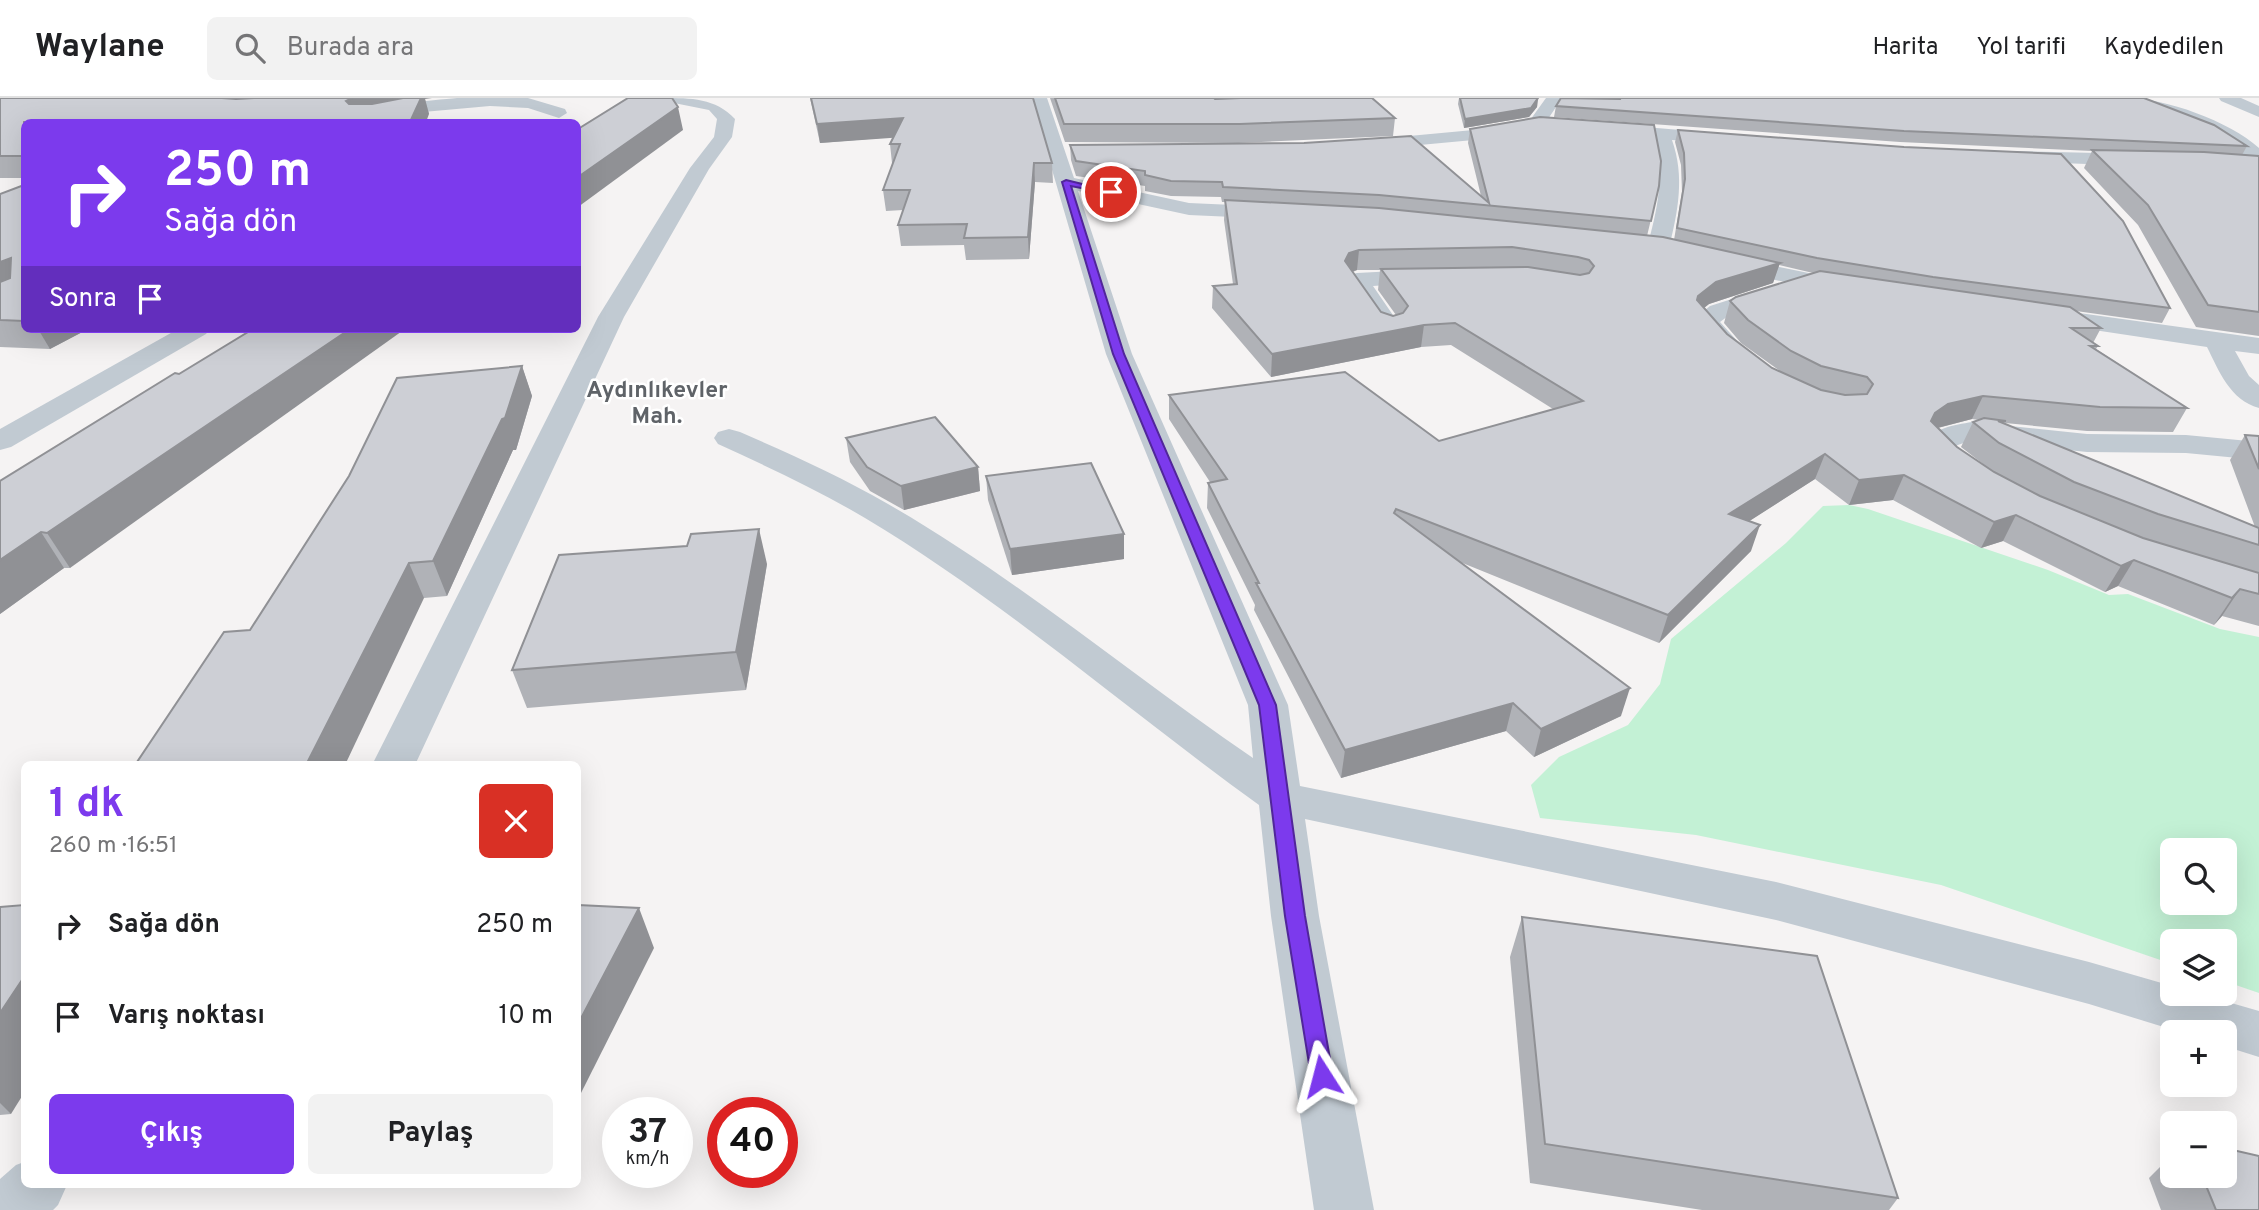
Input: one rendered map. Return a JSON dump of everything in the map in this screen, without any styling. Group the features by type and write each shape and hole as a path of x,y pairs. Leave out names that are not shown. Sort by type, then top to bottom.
{"street":[{"path":"395,761 611,317 700,168 723,137 726,119 715,106 670,98"},
{"path":"1039,98 1064,162 1119,354 1268,705 1295,916 1344,1210"},
{"path":"1537,123 1554,98"},
{"path":"2134,98 2230,135 2249,147 2259,158"},
{"path":"2227,98 2259,112"},
{"path":"375,119 398,111 445,103 496,100 528,103 559,113"},
{"path":"549,119 579,103"},
{"path":"1343,146 1422,142 1495,133 1537,123 1753,141"},
{"path":"1658,248 1671,201 1670,158 1661,135"},
{"path":"1989,156 2155,160"},
{"path":"2062,159 2080,179"},
{"path":"1064,162 1189,209 1294,214"},
{"path":"2233,164 2259,166"},
{"path":"1631,245 1684,253"},
{"path":"1710,259 1875,293"},
{"path":"1389,328 1357,280 1459,277"},
{"path":"1756,369 1711,331 1706,320 1719,311 1812,282"},
{"path":"2172,312 2184,334"},
{"path":"2021,313 2259,346"},
{"path":"0,441 190,333"},
{"path":"2216,339 2238,381 2259,399"},
{"path":"1991,485 1950,459 1937,444 1956,434 1972,431 2087,443 2186,444 2259,451"},
{"path":"729,438 770,454 892,520 1012,601 1218,756 1280,798 1776,901 2089,983 2257,1035"},
{"path":"10,1210 34,1188"}],"green space":[{"path":"1849,505 2048,570 2109,595 2128,594 2220,629 2259,637 2259,993 2237,985 2237,929 2160,929 2160,960 1941,885 1696,835 1540,818 1531,785 1559,757 1628,725 1660,684 1671,639 1786,543 1823,506"}],"building":[{"path":"0,98 352,98 346,101 349,104 372,104 403,98 421,98 411,119 21,119 21,156 0,156"},
{"path":"628,98 672,98 678,107 581,175 581,127"},
{"path":"811,98 1033,98 1052,163 1034,163 1028,237 964,238 967,224 898,225 910,190 883,190 900,144 890,144 903,118 817,124"},
{"path":"1055,98 1372,98 1395,118 1240,124 1064,124"},
{"path":"1460,98 1538,98 1531,108 1465,119"},
{"path":"1561,98 2144,98 2214,125 2247,146 1904,131 1556,106"},
{"path":"1540,117 1654,125 1661,161 1659,186 1651,221 1379,195 1223,187 1222,182 1171,181 1145,175 1145,171 1076,161 1070,145 1304,143 1411,136 1489,203 1470,129"},
{"path":"1678,130 1904,147 2061,154 2123,221 2170,308 1933,277 1817,258 1677,228 1685,179 1684,153"},
{"path":"2092,150 2259,156 2259,312 2208,305 2148,205"},
{"path":"21,186 21,321 0,320 0,282 10,278 11,258 0,262 0,194"},
{"path":"1225,200 1379,208 1663,237 1780,263 1716,282 1698,296 1697,300 1727,334 1772,368 1821,390 1845,395 1867,394 1873,384 1867,377 1821,366 1791,351 1748,320 1730,301 1820,271 2070,307 2101,328 2071,328 2098,346 2090,346 2187,408 2100,407 1983,396 1948,404 1935,413 1931,421 1957,447 1994,472 2040,496 2143,538 2259,573 2259,594 2240,589 2232,598 2134,560 2121,566 2016,515 1994,522 1904,475 1859,480 1825,454 1729,514 1760,525 1668,615 1396,509 1394,513 1630,688 1541,729 1513,703 1345,750 1256,583 1259,583 1208,483 1227,479 1169,395 1345,372 1439,441 1583,401 1455,323 1424,325 1272,354 1213,286 1237,284","holes":["1512,247 1589,260 1594,266 1589,273 1580,275 1528,267 1381,269 1408,306 1403,313 1393,316 1381,312 1345,261 1349,253 1359,250"]},
{"path":"246,333 344,333 47,533 41,532 0,560 0,481 175,373 179,374"},
{"path":"522,366 505,418 502,419 433,561 409,563 308,761 138,761 224,632 250,630 349,476 397,378"},
{"path":"935,417 978,467 901,486 867,467 846,438"},
{"path":"1984,418 2006,421 1998,421 2259,528 2259,545 2158,514 2074,482 1999,443 1973,422"},
{"path":"2245,435 2259,436 2259,469"},
{"path":"1091,463 1124,534 1010,549 986,476"},
{"path":"759,529 736,652 512,670 559,555 687,546 691,534"},
{"path":"21,905 21,982 0,1013 0,907"},
{"path":"581,905 639,908 581,1018"},
{"path":"1522,917 1817,956 1898,1198 1545,1144"},
{"path":"2237,1151 2259,1156 2259,1210 2216,1210 2207,1188 2237,1188"}],"district":[{"name":"Aydınlıkevler Mah.","path":"657,404"}],"route":[{"path":"1111,192 1066,182 1119,354 1268,705 1295,916 1322,1076"}]}
